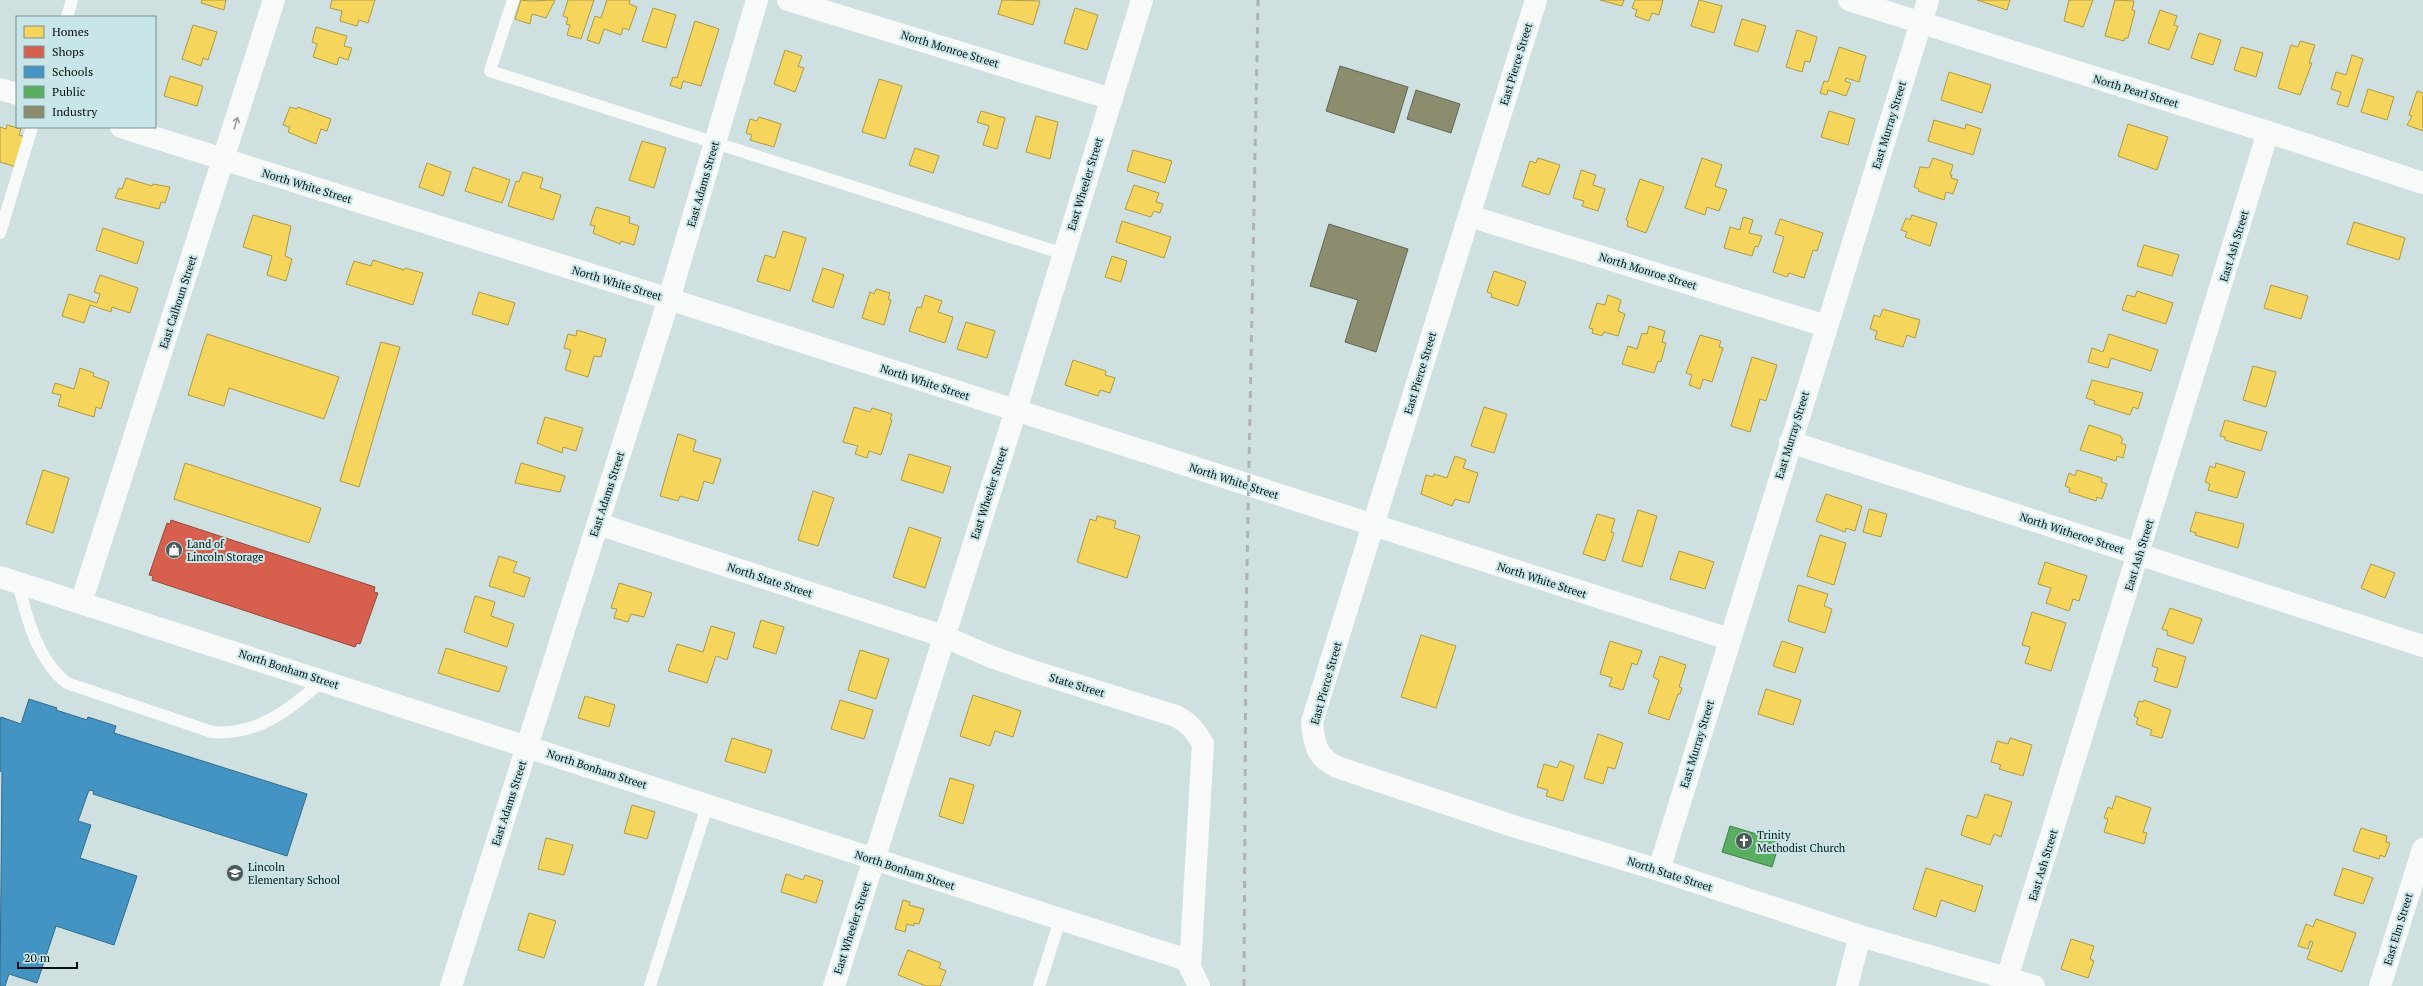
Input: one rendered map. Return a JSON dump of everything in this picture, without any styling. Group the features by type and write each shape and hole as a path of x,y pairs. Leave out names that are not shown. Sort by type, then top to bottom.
{"street":[{"name":"East Calhoun Street","path":"81,603 274,0"},
{"name":"East Adams Street","path":"452,986 669,299 757,0"},
{"name":"North Monroe Street","path":"788,0 1112,99"},
{"name":"East Wheeler Street","path":"834,986 943,636 1016,410 1142,0"},
{"name":"East Pierce Street","path":"1315,747 1312,722 1536,0"},
{"name":"North Pearl Street","path":"1848,0 2268,132 2423,184"},
{"name":"East Murray Street","path":"1659,870 1729,639 1928,0"},
{"path":"0,88 16,94"},
{"name":"North White Street","path":"124,128 669,299 1729,639"},
{"name":"East Ash Street","path":"2007,978 2139,555 2268,132"},
{"name":"North Monroe Street","path":"1469,216 1826,326"},
{"name":"North Witheroe Street","path":"1790,442 2423,646"},
{"name":"North State Street","path":"598,524 943,636"},
{"name":"North Bonham Street","path":"9,580 323,680 874,860 1178,957 1186,961 1194,976"},
{"name":"State Street","path":"943,636 989,656 1029,670 1176,716 1192,727 1203,744 1194,976"},
{"name":"North State Street","path":"1315,747 1322,758 1337,768 1513,826 1659,870 1860,936 2034,986"},
{"name":"East Elm Street","path":"2380,986 2423,849"},
{"path":"1847,986 1860,936"}],"lane":[{"path":"67,16 72,0"},
{"path":"513,0 490,71 1064,254"},
{"path":"0,233 32,128"},
{"path":"9,580 39,647 57,675 67,683 212,732 232,734 261,724 292,707 323,680"},
{"path":"650,986 708,806"},
{"path":"1039,986 1060,920"}],"building: Homes":[{"path":"202,0 226,0 224,10 201,3"},
{"path":"332,0 375,0 368,23 359,20 357,26 340,21 342,11 330,8"},
{"path":"521,0 555,0 546,18 532,14 530,24 515,19"},
{"path":"568,0 594,0 581,39 567,35 570,25 566,24 568,18 563,16"},
{"path":"607,0 630,0 629,4 637,7 629,30 623,28 621,35 604,29 599,44 587,40 595,16 601,18"},
{"path":"1002,0 1040,1 1033,25 998,14"},
{"path":"1600,0 1624,0 1622,6"},
{"path":"1635,0 1663,0 1659,15 1652,13 1649,21 1635,16 1637,10 1632,8"},
{"path":"1699,0 1722,6 1714,33 1691,26"},
{"path":"1977,0 2010,0 2007,10"},
{"path":"2069,0 2093,0 2083,27 2064,21"},
{"path":"2115,0 2134,1 2132,10 2135,11 2128,38 2125,38 2124,41 2105,36"},
{"path":"653,8 676,15 666,48 642,41"},
{"path":"1075,8 1098,15 1087,50 1064,43"},
{"path":"2160,10 2177,16 2174,25 2178,26 2169,50 2148,43"},
{"path":"1742,19 1766,26 1758,52 1734,45"},
{"path":"695,21 719,29 701,86 683,81 681,89 670,85 673,77 677,78"},
{"path":"193,25 217,32 208,60 203,58 201,66 182,59"},
{"path":"316,27 347,36 344,46 352,48 348,60 339,57 337,65 313,57 317,44 312,42"},
{"path":"1797,30 1817,37 1810,62 1805,61 1802,72 1786,67"},
{"path":"2199,33 2221,40 2213,65 2191,58"},
{"path":"2300,41 2315,45 2309,63 2312,63 2300,95 2278,88 2291,45 2298,47"},
{"path":"1839,47 1866,56 1859,82 1846,78 1845,81 1851,83 1846,96 1828,90 1827,95 1820,93 1824,81 1828,82"},
{"path":"2241,47 2263,53 2256,77 2234,70"},
{"path":"785,50 802,56 798,66 804,68 795,92 774,84"},
{"path":"2352,55 2363,59 2348,107 2337,104 2341,92 2331,89 2336,72 2346,75"},
{"path":"1949,72 1991,85 1982,113 1941,100"},
{"path":"170,76 203,86 197,106 164,96"},
{"path":"879,79 902,86 885,139 862,132"},
{"path":"2368,89 2394,97 2387,120 2361,112"},
{"path":"2417,91 2423,93 2423,131 2407,125 2412,116 2409,115"},
{"path":"290,107 297,109 298,107 331,119 327,131 321,129 316,144 288,132 290,127 283,125"},
{"path":"981,111 1005,118 997,149 983,145 989,126 977,122"},
{"path":"1829,111 1855,119 1848,145 1821,137"},
{"path":"1036,116 1058,122 1050,159 1026,152"},
{"path":"759,117 781,124 774,147 750,140 752,135 746,133 750,119 757,121"},
{"path":"1934,120 1965,129 1966,124 1981,129 1973,155 1928,141"},
{"path":"2128,124 2168,137 2157,170 2118,156"},
{"path":"7,125 21,129 19,135 26,137 16,167 0,162 0,127 6,129"},
{"path":"642,141 666,148 654,188 629,180"},
{"path":"915,148 939,156 933,173 909,165"},
{"path":"1133,150 1172,161 1165,183 1127,171"},
{"path":"1538,158 1560,165 1549,195 1522,186 1530,161 1536,163"},
{"path":"1702,158 1722,165 1715,186 1727,190 1719,211 1707,207 1705,215 1685,208"},
{"path":"1933,158 1953,165 1950,175 1952,175 1951,178 1958,180 1953,194 1946,192 1944,200 1918,191 1919,189 1914,187 1920,167 1929,168"},
{"path":"427,163 451,172 443,196 419,187"},
{"path":"473,167 510,180 502,203 465,191"},
{"path":"1581,170 1596,175 1593,185 1605,189 1598,211 1582,206 1584,201 1573,198"},
{"path":"523,172 543,178 540,188 561,195 553,220 508,206 516,181 519,182"},
{"path":"126,178 152,186 153,184 170,187 165,203 161,202 159,209 115,198 119,188 122,189"},
{"path":"1640,179 1664,187 1646,233 1627,226 1628,221 1626,220"},
{"path":"1134,185 1159,193 1156,202 1163,204 1160,213 1154,211 1151,217 1125,209"},
{"path":"596,207 630,217 629,223 639,226 634,245 621,241 620,244 593,233 595,226 590,225"},
{"path":"253,215 291,226 285,256 292,259 286,281 267,275 272,256 243,247"},
{"path":"1912,215 1937,223 1930,246 1905,237 1907,232 1901,230 1906,218 1910,220"},
{"path":"1743,217 1753,220 1749,233 1762,236 1758,247 1755,246 1752,256 1724,248 1730,227 1740,230"},
{"path":"1780,219 1823,233 1817,251 1813,250 1804,278 1789,273 1787,277 1773,272 1784,237 1775,234"},
{"path":"1122,221 1171,237 1164,258 1116,242"},
{"path":"2354,222 2405,238 2399,260 2347,244"},
{"path":"103,228 144,242 137,264 96,250"},
{"path":"783,231 806,238 790,291 757,281 765,255 775,258"},
{"path":"2144,245 2179,255 2172,276 2137,266"},
{"path":"1112,256 1127,261 1121,282 1105,277"},
{"path":"373,260 404,270 405,268 423,273 413,305 346,284 354,261 371,266"},
{"path":"823,268 844,275 833,308 812,301"},
{"path":"1494,271 1526,282 1518,306 1491,297 1492,294 1487,292"},
{"path":"100,275 138,288 130,313 112,307 111,312 90,305 84,323 62,316 69,294 97,303 100,294 94,292"},
{"path":"2271,285 2308,296 2301,319 2264,308"},
{"path":"876,289 890,293 888,299 891,300 884,325 862,318 870,292 874,294"},
{"path":"2137,291 2173,303 2166,324 2122,310 2127,295 2135,297"},
{"path":"479,292 515,303 508,325 472,314"},
{"path":"925,295 942,301 938,312 953,317 945,343 909,331 917,307 921,308"},
{"path":"1608,295 1621,300 1618,311 1625,314 1618,336 1604,332 1602,336 1592,333 1593,329 1589,328 1597,303 1605,305"},
{"path":"1883,309 1920,320 1915,338 1907,335 1903,347 1875,339 1877,331 1870,329 1874,315 1880,317"},
{"path":"966,322 995,331 987,358 957,349"},
{"path":"1649,326 1665,331 1662,342 1666,343 1661,362 1658,361 1654,373 1622,364 1628,346 1637,349 1642,333 1647,334"},
{"path":"577,330 606,339 601,357 594,356 588,377 565,370 571,350 564,348 568,334 576,336"},
{"path":"207,334 339,377 324,419 229,388 224,406 188,395"},
{"path":"2109,334 2158,350 2151,371 2111,358 2108,368 2088,362 2092,348 2103,352"},
{"path":"1700,335 1721,341 1719,347 1723,348 1712,382 1703,379 1700,389 1689,385 1692,375 1686,373"},
{"path":"381,342 400,347 359,487 340,481"},
{"path":"1752,357 1777,365 1766,401 1760,399 1750,432 1731,426"},
{"path":"1073,360 1106,371 1105,375 1115,378 1110,393 1100,390 1098,396 1065,385"},
{"path":"2253,366 2276,372 2266,407 2243,400"},
{"path":"80,368 94,373 93,376 109,382 101,409 96,407 94,417 58,406 61,395 52,393 55,383 74,389"},
{"path":"2092,380 2143,393 2138,409 2133,407 2130,415 2094,404 2095,401 2086,398"},
{"path":"854,407 870,412 872,408 892,414 890,419 892,420 881,455 869,451 867,458 855,454 858,446 843,442"},
{"path":"1484,407 1507,414 1494,453 1471,446"},
{"path":"545,417 583,428 576,451 563,447 562,453 537,443"},
{"path":"2225,420 2267,432 2261,451 2225,440 2225,437 2220,436"},
{"path":"2089,425 2121,436 2123,439 2121,443 2126,445 2123,458 2117,456 2116,461 2080,450"},
{"path":"678,434 696,440 693,451 721,459 713,484 704,481 698,501 680,496 678,501 660,496"},
{"path":"909,454 951,467 943,493 901,480"},
{"path":"1455,456 1466,460 1463,468 1478,473 1469,503 1455,499 1452,506 1421,494 1426,475 1433,477 1434,474 1447,478"},
{"path":"185,463 321,508 309,543 174,499"},
{"path":"521,463 565,476 560,492 515,483"},
{"path":"2216,463 2245,472 2237,498 2208,490 2210,484 2205,482 2210,466 2215,468"},
{"path":"43,470 69,478 53,533 26,524"},
{"path":"2077,470 2102,478 2101,482 2107,484 2102,499 2097,497 2096,501 2069,492 2070,488 2065,486 2069,473 2075,476"},
{"path":"813,491 834,498 818,546 798,540"},
{"path":"1826,494 1862,506 1855,531 1846,528 1845,532 1816,521"},
{"path":"1869,509 1887,514 1881,537 1863,532"},
{"path":"1638,510 1657,516 1642,567 1622,561"},
{"path":"2196,512 2244,524 2238,548 2195,535 2196,533 2190,531"},
{"path":"1597,514 1615,519 1611,532 1614,533 1605,561 1583,554"},
{"path":"1097,516 1116,521 1114,528 1140,536 1127,578 1077,562 1090,519 1096,521"},
{"path":"909,527 941,538 925,588 893,577"},
{"path":"1820,535 1846,543 1834,585 1807,576"},
{"path":"1679,551 1714,562 1705,589 1670,579"},
{"path":"499,556 517,562 513,572 530,578 524,597 489,586"},
{"path":"2045,562 2087,576 2079,601 2073,599 2069,611 2046,603 2051,588 2038,584"},
{"path":"2371,564 2395,573 2385,598 2361,588"},
{"path":"619,583 652,593 644,617 631,614 628,622 614,618 617,609 611,608"},
{"path":"1798,585 1828,594 1824,606 1832,609 1825,633 1788,621"},
{"path":"475,596 495,602 491,616 514,624 507,647 464,632"},
{"path":"2170,608 2202,619 2193,644 2167,635 2168,631 2162,629"},
{"path":"2032,612 2066,623 2051,671 2025,663 2030,647 2022,645"},
{"path":"761,620 784,627 776,654 753,647"},
{"path":"711,626 735,633 727,660 716,656 707,683 668,671 677,644 703,652"},
{"path":"1421,635 1456,646 1436,708 1401,697"},
{"path":"1610,641 1642,651 1637,665 1632,663 1623,690 1609,686 1612,678 1600,674"},
{"path":"1782,641 1803,648 1795,673 1773,666"},
{"path":"446,648 507,667 499,692 438,673"},
{"path":"2157,648 2186,657 2177,688 2154,681 2158,668 2152,666"},
{"path":"860,650 889,659 876,699 848,690"},
{"path":"1660,656 1686,665 1679,687 1682,688 1680,694 1678,694 1669,720 1648,713 1659,680 1653,677"},
{"path":"1766,689 1801,700 1793,725 1758,714"},
{"path":"973,695 1021,711 1013,737 995,731 990,746 960,736"},
{"path":"585,696 615,705 609,727 578,718"},
{"path":"840,700 873,710 864,739 831,729"},
{"path":"2144,700 2171,710 2162,738 2150,735 2152,730 2136,724 2138,718 2134,716 2139,701 2143,702"},
{"path":"1598,734 1623,743 1615,769 1608,767 1603,784 1584,778"},
{"path":"732,738 772,750 765,773 725,761"},
{"path":"2010,738 2032,745 2023,776 1999,769 2001,765 1991,762 1997,741 2008,744"},
{"path":"1560,761 1574,766 1563,801 1546,796 1548,790 1537,787 1544,764 1557,768"},
{"path":"950,778 974,785 963,824 939,816"},
{"path":"1985,794 2012,802 2001,837 1994,834 1990,845 1961,835 1967,815 1977,818"},
{"path":"2116,796 2151,808 2143,832 2147,833 2144,844 2104,832 2108,819 2104,818 2108,807 2112,809"},
{"path":"632,805 655,812 647,839 624,833"},
{"path":"2361,828 2387,836 2386,842 2390,843 2385,857 2380,855 2379,859 2353,851"},
{"path":"546,838 573,845 564,875 538,869"},
{"path":"1926,868 1983,886 1975,912 1941,900 1936,917 1913,909"},
{"path":"2343,868 2373,878 2363,904 2334,895"},
{"path":"786,874 803,880 805,875 823,881 816,903 781,892"},
{"path":"903,900 910,902 909,905 924,909 919,924 914,923 914,926 907,924 905,932 895,929"},
{"path":"529,913 556,921 544,958 518,950"},
{"path":"2316,919 2356,933 2342,972 2307,959 2313,942 2310,941 2308,949 2298,946 2306,924 2313,927"},
{"path":"2071,939 2094,946 2090,959 2094,961 2088,978 2061,969"},
{"path":"908,950 941,963 939,968 946,971 940,986 926,986 898,975"}],"building: Shops":[{"path":"171,520 375,587 374,592 378,593 360,644 357,643 355,647 152,580 153,576 149,575 167,523 170,524"}],"building: Schools":[{"path":"29,699 87,720 88,717 116,726 114,733 307,794 287,856 93,794 94,791 89,790 78,821 91,825 80,858 137,876 114,945 56,926 37,983 9,974 5,986 0,986 2,772 0,771 0,720 1,717 21,724"}],"building: Public":[{"path":"1730,826 1780,841 1772,867 1722,852"}],"building: Industry":[{"path":"1340,66 1408,87 1394,133 1326,111"},
{"path":"1416,90 1460,104 1451,133 1407,119"},
{"path":"1329,224 1408,249 1376,352 1345,342 1358,300 1310,286"}],"railway":[{"path":"1244,986 1246,620 1258,0"}],"place":[{"name":"Land of Lincoln Storage","path":"174,550"},
{"name":"Trinity Methodist Church","path":"1744,841"},
{"name":"Lincoln Elementary School","path":"235,873"}]}
